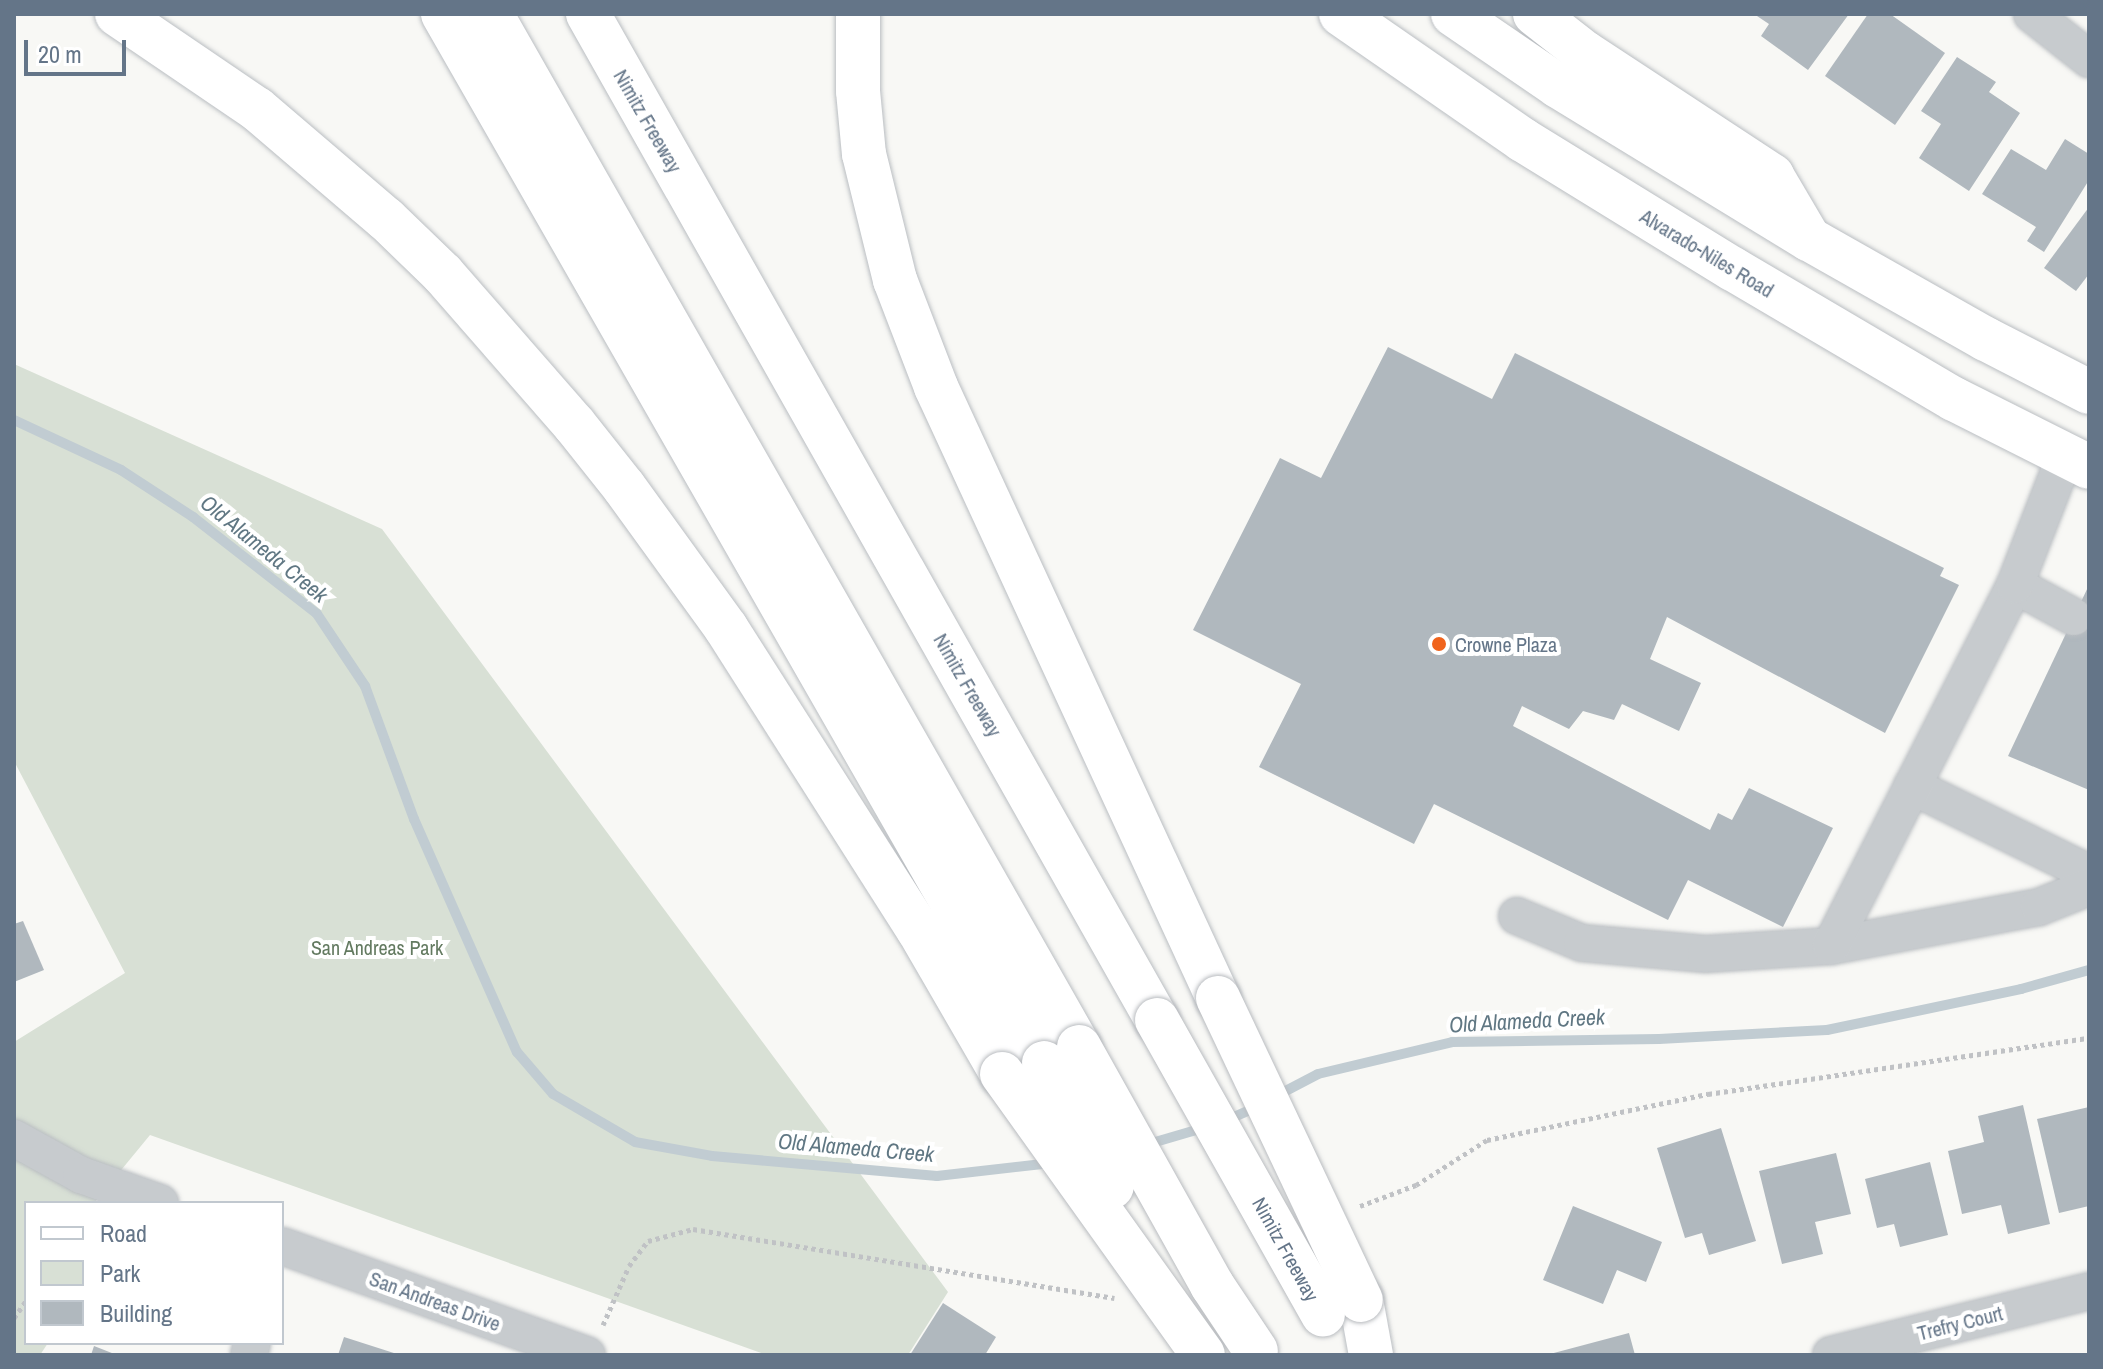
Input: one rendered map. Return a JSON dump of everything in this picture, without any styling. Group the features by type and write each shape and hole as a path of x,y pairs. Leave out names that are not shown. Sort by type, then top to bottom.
{"main road":[{"path":"117,14 257,109 386,219 443,274 574,424 726,628 918,929 1002,1074 1204,1355"},
{"path":"443,14 1062,1055 1257,1353"},
{"path":"491,14 1062,1055 1204,1355"},
{"name":"Nimitz Freeway","path":"588,14 1157,1020 1342,1307 1349,1355"},
{"path":"858,14 858,91 864,154 895,280 936,387 1218,998 1342,1307 1371,1355"},
{"name":"Alvarado-Niles Road","path":"1341,14 1497,123 1866,349 2081,453"},
{"path":"1453,14 1558,86 1809,239 1986,339 2089,392"},
{"path":"1535,14 1585,53 1772,176 1809,239"}],"street":[{"path":"2032,14 2089,59"},
{"path":"1831,946 2081,453"},
{"path":"2015,585 2074,617"},
{"path":"1912,786 2089,873"},
{"path":"1517,916 1582,943 1706,954 1831,946 2039,907 2089,887"},
{"path":"14,1138 81,1175 154,1201"},
{"name":"San Andreas Drive","path":"284,1248 587,1355"},
{"name":"Trefry Court","path":"1831,1355 2089,1291"}],"green space":[{"name":"San Andreas Park","path":"14,364 382,529 948,1292 908,1355 767,1355 150,1135 96,1201 24,1201 24,1345 47,1345 40,1355 14,1355 14,1042 125,973 14,761"}],"building":[{"path":"1754,14 1849,14 1808,70 1761,36 1769,24"},
{"path":"1868,14 1890,14 1945,53 1895,125 1825,76"},
{"path":"1957,57 1996,82 1989,92 2020,113 1969,191 1919,158 1941,124 1921,111"},
{"path":"2065,139 2089,154 2089,180 2044,252 2027,241 2036,227 1982,194 2011,149 2046,170"},
{"path":"2089,207 2089,274 2076,291 2044,268"},
{"name":"Crowne Plaza","path":"1388,347 1492,399 1515,353 1944,568 1940,576 1959,585 1885,733 1667,617 1650,659 1701,683 1679,731 1622,704 1614,720 1583,711 1569,729 1522,706 1513,726 1710,830 1718,813 1732,820 1749,788 1833,828 1783,927 1688,880 1668,920 1434,804 1414,844 1259,767 1301,684 1193,630 1280,458 1321,478"},
{"path":"2089,585 2089,790 2008,756"},
{"path":"23,921 44,970 14,982 14,924"},
{"path":"2023,1105 2050,1224 2008,1234 2001,1205 1962,1214 1948,1151 1984,1142 1978,1116"},
{"path":"2089,1107 2089,1206 2059,1213 2037,1119"},
{"path":"1721,1128 1756,1241 1709,1255 1702,1233 1685,1238 1657,1148"},
{"path":"1836,1153 1851,1214 1815,1222 1823,1254 1782,1264 1759,1171"},
{"path":"1930,1162 1948,1235 1900,1247 1894,1224 1877,1228 1865,1179"},
{"path":"1573,1206 1662,1242 1646,1282 1617,1270 1603,1304 1543,1280"},
{"path":"943,1303 996,1337 985,1355 910,1355"},
{"path":"1629,1333 1635,1355 1550,1355 1550,1354"},
{"path":"344,1337 397,1354 397,1355 338,1355"},
{"path":"94,1346 117,1355 91,1355"}],"waterway":[{"name":"Old Alameda Creek","path":"14,420 121,470 193,517 317,614 365,686 414,819 517,1052 553,1094 635,1142 712,1156 937,1176 1051,1163"},
{"name":"Old Alameda Creek","path":"1276,1096 1318,1074 1452,1042 1659,1039 1827,1030 2021,989 2089,970"},
{"name":"Old Alameda Creek","path":"1225,1121 1258,1106"},
{"name":"Old Alameda Creek","path":"1145,1145 1206,1127"}],"place":[{"name":"Crowne Plaza","path":"1439,644"}]}
